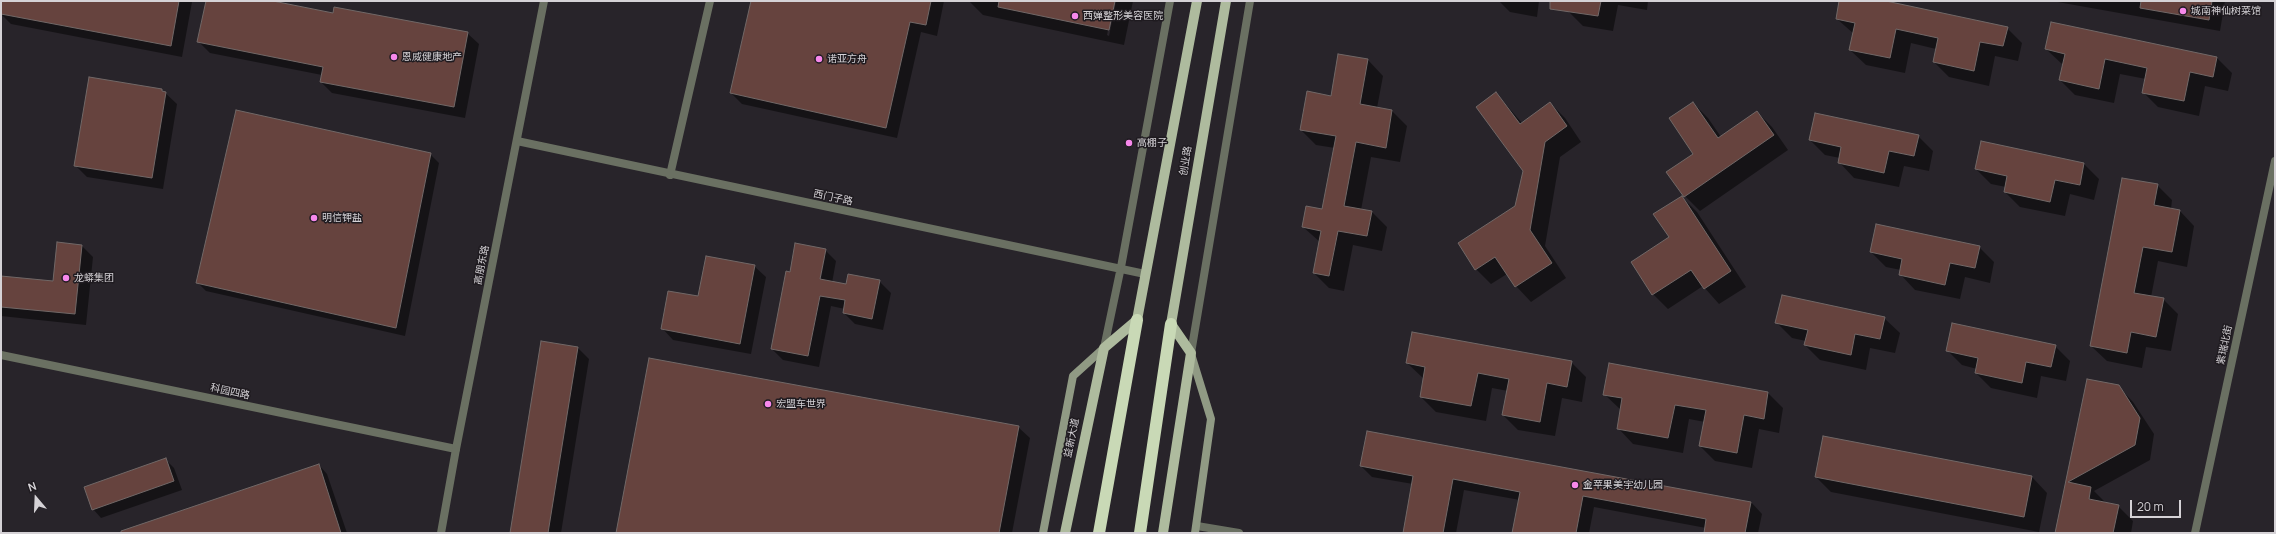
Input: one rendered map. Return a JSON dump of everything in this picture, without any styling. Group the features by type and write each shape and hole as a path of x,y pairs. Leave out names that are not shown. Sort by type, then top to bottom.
{"highway":[{"path":"1100,528 1137,320"},
{"path":"1140,532 1171,324"}],"main road":[{"name":"创业路","path":"1137,320 1196,1"},
{"name":"创业路","path":"1171,324 1226,1"},
{"path":"1043,533 1073,376 1137,320"},
{"path":"1171,324 1191,353 1211,419 1196,529"},
{"name":"益新大道","path":"1064,533 1104,348"},
{"path":"1163,533 1191,353"}],"street":[{"name":"高朋东路","path":"441,533 456,449 544,1"},
{"path":"670,175 710,1"},
{"path":"1104,348 1121,267 1170,1"},
{"path":"1191,353 1250,1"},
{"name":"西门子路","path":"517,142 670,175 1121,267 1146,274"},
{"name":"紫瑞北街","path":"2195,533 2275,161"},
{"name":"科园四路","path":"1,355 456,449"},
{"path":"1196,529 1239,533"}],"building":[{"path":"1,1 179,1 171,46 1,14"},
{"name":"恩威健康地产","path":"206,1 273,1 333,13 334,7 468,32 454,107 320,82 323,67 197,42"},
{"name":"诺亚方舟","path":"751,1 931,1 926,25 910,22 886,128 730,93"},
{"name":"西婵整形美容医院","path":"999,1 1115,1 1109,30 998,7"},
{"path":"1550,1 1601,1 1598,16 1550,9"},
{"path":"1839,1 1886,1 2008,27 2003,46 1980,42 1974,71 1933,62 1938,38 1896,29 1890,58 1849,50 1855,23 1836,19"},
{"name":"城南神仙树菜馆","path":"2141,1 2212,1 2209,20 2140,8"},
{"path":"2051,22 2217,57 2213,77 2190,72 2184,101 2142,93 2147,68 2105,59 2099,89 2059,80 2065,54 2045,49"},
{"path":"1338,54 1368,59 1360,104 1392,110 1386,148 1356,142 1344,206 1372,211 1367,236 1338,231 1329,276 1313,273 1321,231 1302,227 1306,206 1322,209 1336,136 1300,130 1307,91 1331,96"},
{"path":"89,77 162,89 162,91 166,92 152,178 74,166"},
{"path":"1496,92 1520,124 1550,102 1567,126 1545,142 1530,230 1552,263 1515,287 1495,257 1475,270 1458,243 1515,206 1523,171 1476,107"},
{"path":"1693,102 1718,138 1757,111 1774,135 1684,197 1666,172 1693,154 1669,118"},
{"name":"明信钾盐","path":"236,110 431,153 396,328 196,283"},
{"path":"1815,113 1919,135 1914,156 1889,151 1884,173 1838,163 1841,147 1809,140"},
{"path":"1981,141 2084,163 2080,185 2055,180 2050,202 2004,192 2007,176 1975,169"},
{"path":"2122,178 2158,184 2154,205 2180,210 2172,252 2143,247 2134,293 2164,298 2156,337 2131,332 2127,353 2090,346"},
{"path":"1682,196 1731,271 1704,289 1691,270 1652,295 1631,262 1669,237 1653,214"},
{"path":"1876,224 1980,246 1975,268 1950,263 1945,285 1899,275 1902,259 1870,252"},
{"name":"龙蟒集团","path":"57,242 82,245 75,314 1,307 1,276 53,281"},
{"path":"795,243 826,249 820,279 846,284 848,274 880,280 872,319 843,313 845,300 820,296 808,356 771,349 786,271 790,272"},
{"path":"706,256 755,265 740,344 661,329 668,291 698,296"},
{"path":"1782,295 1885,317 1880,339 1855,334 1851,355 1804,345 1808,330 1775,323"},
{"path":"1952,323 2056,345 2051,367 2026,362 2022,383 1975,373 1978,358 1946,351"},
{"path":"1412,332 1572,361 1567,387 1547,383 1540,422 1502,415 1509,379 1478,373 1471,406 1420,397 1425,367 1406,363"},
{"path":"541,341 578,347 548,533 510,533"},
{"path":"649,358 1019,426 999,533 616,533"},
{"path":"1609,363 1768,392 1764,419 1744,415 1737,453 1699,446 1706,410 1675,405 1668,438 1617,429 1622,398 1603,395"},
{"path":"2087,379 2119,385 2140,418 2135,445 2068,482 2091,487 2089,499 2119,505 2113,533 2055,533"},
{"name":"金苹果美宇幼儿园","path":"1367,431 1751,502 1745,533 1704,533 1706,519 1583,496 1576,533 1512,533 1520,492 1453,479 1443,533 1403,533 1413,476 1360,466"},
{"path":"1823,436 2032,476 2024,517 1815,477"},
{"path":"166,458 174,481 92,510 84,487"},
{"path":"319,464 341,533 121,533 121,531"}],"place":[{"name":"城南神仙树菜馆","path":"2183,11"},
{"name":"西婵整形美容医院","path":"1075,16"},
{"name":"恩威健康地产","path":"394,57"},
{"name":"诺亚方舟","path":"819,59"},
{"name":"高棚子","path":"1129,143"},
{"name":"明信钾盐","path":"314,218"},
{"name":"龙蟒集团","path":"66,278"},
{"name":"宏盟车世界","path":"768,404"},
{"name":"金苹果美宇幼儿园","path":"1575,485"}]}
